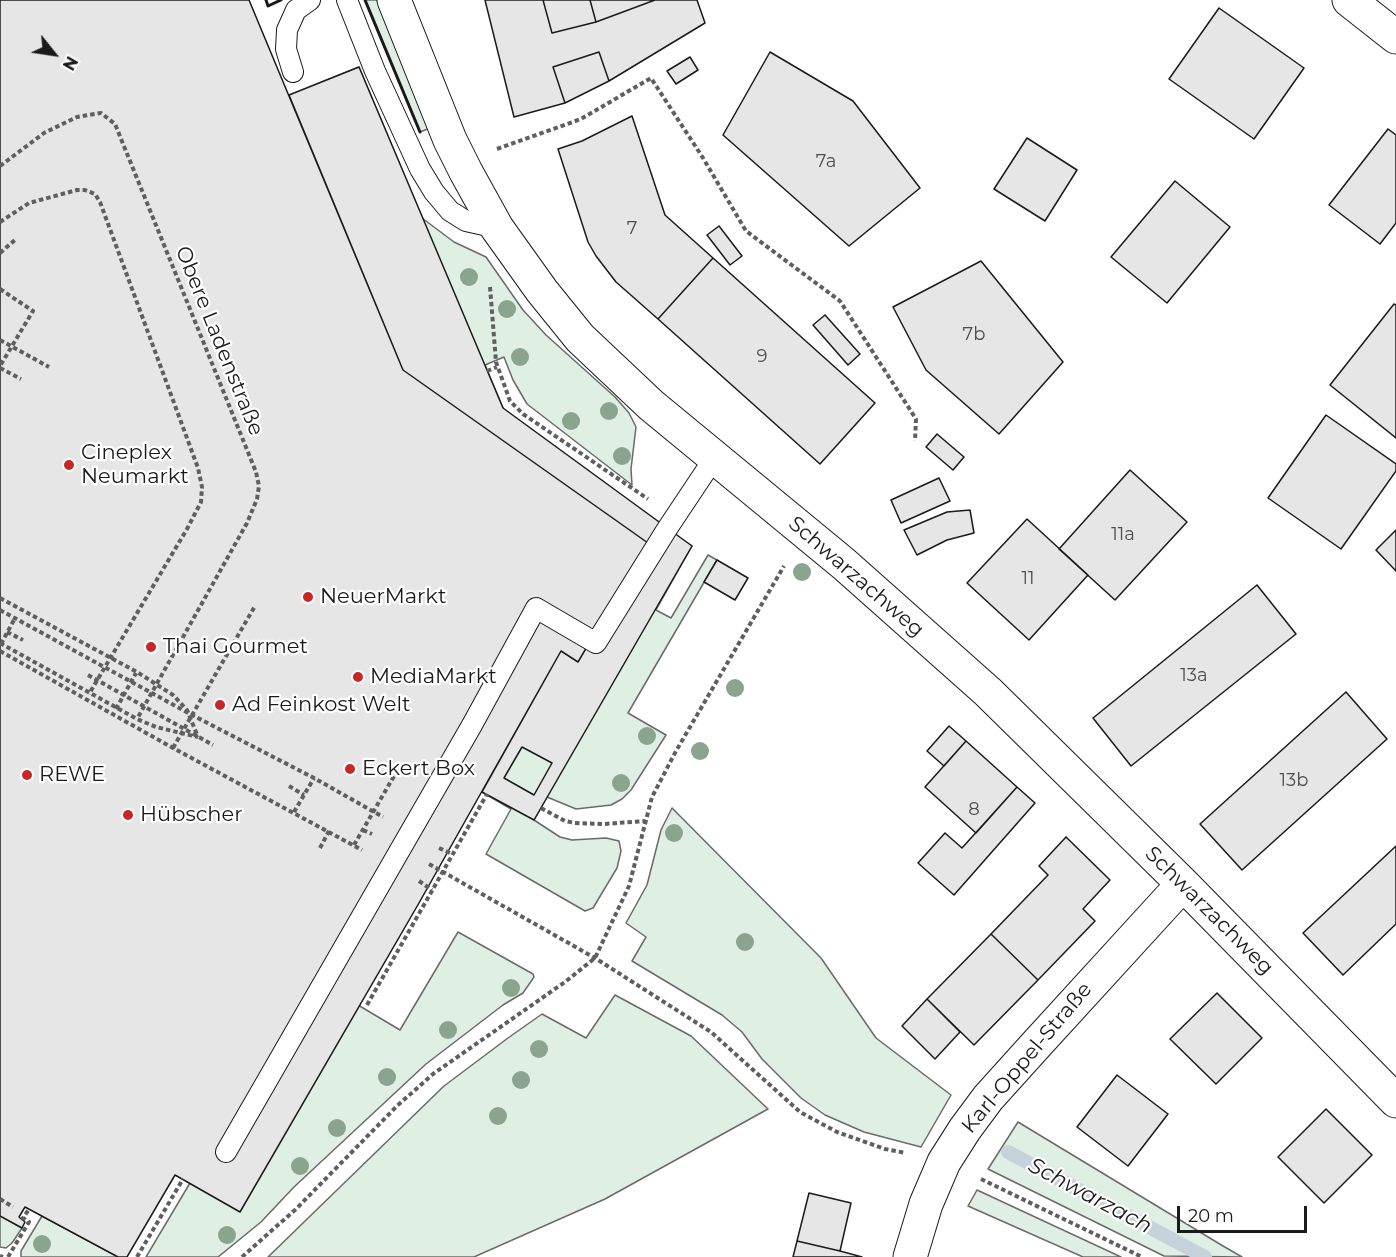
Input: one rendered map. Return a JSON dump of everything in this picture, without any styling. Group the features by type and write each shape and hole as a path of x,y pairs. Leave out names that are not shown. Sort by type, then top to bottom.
{"street":[{"name":"Schwarzachweg","path":"394,0 450,140 497,228 542,291 580,338 651,405 859,578 988,692 1183,884 1396,1101"},
{"path":"1349,0 1396,37"},
{"name":"Karl-Oppel-Straße","path":"910,1257 926,1204 944,1162 988,1098 1183,884"}],"lane":[{"path":"293,72 286,49 287,30 296,10 310,0"},
{"path":"347,0 375,71 420,169 434,192 450,211 466,221 497,228"},
{"path":"226,1152 472,725 536,608 596,644 715,457"}],"path":[{"path":"490,152 581,119 651,78 703,158 746,231 840,301 916,419 915,441"},
{"name":"Obere Ladenstraße","path":"0,166 44,133 77,117 101,113 115,124 256,472 258,492 247,523 137,719"},
{"path":"0,222 29,203 77,190 95,194 100,202 198,468 202,487 201,502 187,529 89,693"},
{"path":"0,253 16,239"},
{"path":"490,286 497,367 510,401 516,409 676,517"},
{"path":"0,289 33,311 0,367 21,379"},
{"path":"0,340 49,367"},
{"path":"488,371 497,367"},
{"path":"242,1257 296,1209 397,1106 433,1074 565,982 595,958 629,886 652,797 804,532"},
{"path":"0,598 156,684 182,703 192,720 198,737"},
{"path":"173,748 255,606"},
{"path":"0,610 383,817"},
{"path":"15,618 0,645 137,719 156,727 198,737"},
{"path":"7,632 23,640"},
{"path":"0,651 173,748 364,850"},
{"path":"116,709 137,672"},
{"path":"88,675 213,745"},
{"path":"354,845 401,764"},
{"path":"294,812 314,778"},
{"path":"289,786 304,795"},
{"path":"367,1005 487,794"},
{"path":"541,808 566,821 575,823 604,824 645,821"},
{"path":"320,848 329,831"},
{"path":"447,851 452,854"},
{"path":"437,868 595,958 711,1032 800,1112 837,1132 885,1149 944,1162 1142,1257"},
{"path":"426,887 432,890"},
{"path":"137,1257 183,1179"},
{"path":"0,1199 13,1207"},
{"path":"8,1257 29,1222 23,1218 29,1209"}],"green space":[{"path":"365,0 377,0 430,128 420,132"},
{"path":"359,67 422,218 454,242 486,257 523,310 546,335 615,397 629,413 636,427 631,469 632,485 527,404 513,380 504,357 485,365 503,408 424,352 315,85"},
{"path":"671,532 692,546 656,610 671,618 708,555 717,560 628,713 666,735 631,790 622,799 611,805 576,809 547,797 534,820 560,837 572,840 606,838 619,841 621,851 617,868 593,908 585,911 486,854 511,809 482,792 561,651"},
{"path":"672,808 821,958 876,1038 951,1095 921,1147 864,1132 825,1115 801,1098 762,1059 742,1032 722,1015 632,961 646,937 626,923 647,885 661,830"},
{"path":"458,932 533,974 534,977 523,993 503,1005 426,1064 294,1187 261,1222 218,1257 146,1257 190,1183 240,1211 358,1005 400,1030"},
{"path":"615,995 691,1036 768,1109 605,1199 474,1257 268,1257 444,1086 542,1014 586,1038"},
{"path":"1018,1122 1242,1257 1164,1256 988,1169"},
{"path":"977,1190 1121,1257 1083,1257 968,1206"},
{"path":"0,1216 22,1228 6,1248 0,1247"},
{"path":"42,1216 118,1257 21,1257 21,1251"}],"building":[{"name":"NeuerMarkt","path":"0,0 249,0 403,370 648,543 578,662 561,651 419,903 240,1212 175,1175 127,1257 118,1257 25,1207 19,1217 25,1222 22,1228 0,1216"},
{"path":"485,0 543,0 552,33 596,22 655,0 697,0 705,23 609,81 599,52 553,67 565,103 514,117"},
{"path":"543,0 590,0 596,22 552,33"},
{"path":"590,0 655,0 596,22"},
{"path":"1219,8 1304,68 1254,139 1169,79"},
{"path":"599,52 609,81 565,103 553,67"},
{"path":"770,52 853,101 920,188 849,246 723,135"},
{"path":"690,57 698,70 676,84 667,71"},
{"path":"359,67 503,408 692,546 534,820 482,792 561,651 578,662 648,543 403,370 289,95"},
{"path":"632,116 665,215 713,258 658,319 616,282 596,256 588,242 558,149 582,141"},
{"path":"1388,129 1396,135 1396,223 1380,244 1329,205"},
{"path":"1027,138 1077,170 1045,221 994,189"},
{"path":"1175,181 1230,227 1167,303 1111,257"},
{"path":"719,226 742,256 730,265 707,235"},
{"path":"713,258 875,403 820,464 658,319"},
{"path":"981,261 1063,362 999,434 926,370 893,307"},
{"path":"1394,304 1396,305 1396,438 1330,385"},
{"path":"825,315 860,354 848,365 813,325"},
{"path":"1326,415 1396,464 1396,471 1341,549 1268,498"},
{"path":"937,434 964,457 953,470 926,447"},
{"path":"1130,470 1187,522 1115,600 1059,549"},
{"path":"939,478 950,501 901,523 891,500"},
{"path":"970,510 974,533 947,540 917,555 904,530 947,512"},
{"path":"1027,519 1088,575 1029,640 967,583"},
{"path":"1396,530 1396,571 1376,550"},
{"path":"717,560 748,578 735,600 704,582"},
{"path":"1257,585 1296,634 1131,766 1093,718"},
{"path":"1346,692 1387,739 1242,870 1200,824"},
{"path":"949,726 966,741 944,766 927,751"},
{"path":"966,741 1017,787 976,833 925,787"},
{"path":"522,747 552,763 534,795 504,778"},
{"path":"1017,787 1035,803 954,895 918,863 945,833 962,848"},
{"path":"1066,837 1110,880 1083,909 1095,921 1038,980 991,934 1048,875 1039,866"},
{"path":"1396,846 1396,924 1343,975 1303,933"},
{"path":"991,934 1038,980 974,1045 927,999"},
{"path":"1217,993 1262,1038 1216,1084 1170,1039"},
{"path":"927,999 960,1032 935,1059 902,1026"},
{"path":"1117,1075 1168,1114 1128,1166 1077,1127"},
{"path":"1326,1109 1372,1155 1324,1203 1278,1157"},
{"path":"809,1193 851,1203 840,1251 797,1241"},
{"path":"797,1241 840,1251 862,1257 793,1257"}],"waterway":[{"name":"Schwarzach","path":"1008,1152 1205,1257"}],"wall":[{"path":"266,0 268,6 281,0"},
{"path":"365,0 420,132"}],"place":[{"name":"Cineplex Neumarkt","path":"69,465"},
{"name":"NeuerMarkt","path":"308,597"},
{"name":"Thai Gourmet","path":"151,647"},
{"name":"MediaMarkt","path":"358,677"},
{"name":"Ad Feinkost Welt","path":"220,705"},
{"name":"Eckert Box","path":"350,769"},
{"name":"REWE","path":"27,775"},
{"name":"Hübscher","path":"128,815"}]}
